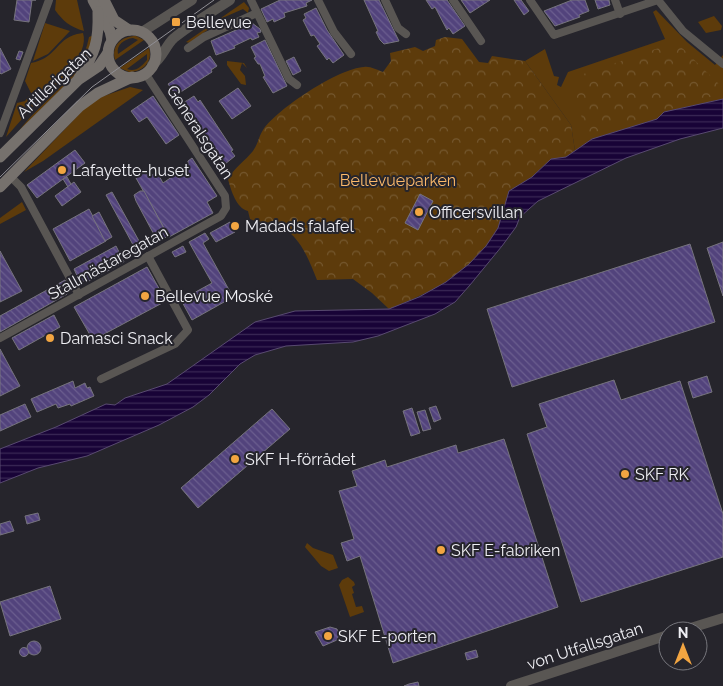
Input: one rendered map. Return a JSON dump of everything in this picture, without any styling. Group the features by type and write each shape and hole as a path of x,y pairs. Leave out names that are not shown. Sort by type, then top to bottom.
{"main road":[{"path":"93,0 98,12 110,30 112,40"},
{"path":"0,187 80,106 98,93 149,69 155,56 154,46 142,32 129,30 114,20 104,0"},
{"path":"78,80 95,52 98,41 98,12"},
{"name":"Artillerigatan","path":"0,158 78,80 99,66 108,53 112,40 119,34 129,30"},
{"name":"Artillerigatan","path":"108,53 114,69 122,76 132,78"}],"street":[{"path":"0,133 49,0"},
{"path":"142,32 192,0"},
{"path":"149,69 157,62 164,49 174,38 230,0"},
{"path":"251,0 289,78 297,85"},
{"path":"318,0 334,32 351,54"},
{"path":"385,0 398,28 406,34"},
{"path":"453,0 481,41"},
{"path":"530,0 554,35 658,0 683,31 723,64"},
{"path":"615,0 620,14"},
{"path":"188,48 204,37 257,13"},
{"name":"Generalsgatan","path":"149,69 225,196 226,208"},
{"path":"11,177 21,187 79,295"},
{"name":"Stallmästaregatan","path":"0,338 221,216 226,208"},
{"path":"101,379 175,344 188,330 148,256"},
{"path":"708,623 723,618"},
{"name":"von Utfallsgatan","path":"511,686 658,638"}],"green space":[{"path":"56,0 77,0 84,31 67,23 61,17 55,10"},
{"path":"244,2 249,8 248,13 243,9 218,20 221,26 208,30 190,43 186,42"},
{"path":"656,10 687,42 715,65 723,55 723,99 664,112 657,119 592,139 575,151 571,125 525,61 545,49 554,76 559,77 557,85 561,87 568,72 665,39 653,12"},
{"path":"714,16 722,26 721,30 706,33 698,22"},
{"path":"45,23 70,31 48,54 33,61"},
{"path":"83,33 84,41 82,50 71,68 43,97 31,93 25,81 31,63 40,61 64,40"},
{"path":"96,34 84,66 16,135 26,122 69,78 85,52 89,37"},
{"path":"131,36 144,40 115,60 116,46 122,40","holes":["133,38 138,40 118,54 119,45 124,41"]},
{"name":"Bellevueparken","path":"445,37 462,39 479,62 488,63 492,56 525,61 571,125 575,151 566,157 551,159 532,177 509,191 500,224 490,243 466,268 420,296 389,309 353,279 317,280 306,254 296,239 282,228 270,223 250,219 248,211 237,202 228,179 253,151 262,132 270,121 309,91 353,69 366,67 383,72 391,61 390,53 415,47 423,51 435,46 436,40"},
{"path":"676,42 723,88 723,93 586,135 572,78"},
{"path":"149,48 150,58 143,68 129,72 120,68","holes":["147,54 147,60 138,68 133,70 127,69"]},
{"path":"227,61 244,63 247,68 242,63 240,70 245,76 246,85 241,84 227,65"},
{"path":"130,87 143,90 43,161 24,172 87,106 101,97"},
{"path":"29,96 30,99 38,101 6,137 17,103 25,101"},
{"path":"22,202 26,210 0,224 0,218"},
{"path":"307,543 313,548 333,555 338,568 329,571 321,566 305,547"},
{"path":"348,577 355,585 352,587 354,593 352,594 356,607 362,606 364,612 350,617 339,585 342,580"}],"shaded area":[{"path":"723,99 723,128 680,139 626,158 538,201 520,217 516,227 502,246 455,302 435,314 378,336 353,342 286,346 255,355 240,364 209,395 193,407 159,425 87,456 38,468 0,483 0,449 56,427 106,404 115,405 125,398 167,384 255,322 295,311 389,309 419,297 446,282 469,264 486,246 498,228 509,191 532,177 551,159 566,157 592,139 657,119 664,112"}],"building":[{"path":"17,0 32,0 29,22 14,20"},
{"path":"280,0 312,0 306,3 307,6 284,13 285,17 274,22 273,19 267,22 261,9"},
{"path":"364,0 379,0 399,41 384,44 380,40"},
{"path":"426,0 447,0 465,26 453,34 449,28 447,30 435,7 432,9"},
{"path":"461,0 490,0 470,13"},
{"path":"514,0 521,0 529,11 524,15"},
{"path":"572,0 585,0 589,11 579,15 580,17 555,26 544,11"},
{"path":"595,0 609,0 610,5 598,9"},
{"path":"316,8 327,30 344,55 333,63 329,58 327,60 317,46 320,44 314,35 311,36 303,20 306,18 304,14"},
{"path":"252,23 260,29 261,32 257,33 259,37 252,40 251,38 234,46 235,48 216,55 211,41"},
{"path":"265,40 287,86 273,93 263,77 265,76 260,64 254,58 256,57 251,47"},
{"path":"0,48 11,69 1,74 0,73"},
{"path":"19,51 23,52 20,60 16,59"},
{"path":"210,56 217,66 211,70 212,72 176,95 168,84"},
{"path":"294,57 301,71 293,75 286,61"},
{"path":"238,88 251,106 232,119 219,101"},
{"path":"153,96 179,135 166,144 147,117 139,122 131,111"},
{"path":"194,96 198,102 200,100 233,150 231,151 235,156 225,164 214,148 212,150 208,144 210,143 197,124 195,125 192,120 194,118 183,103"},
{"name":"Lafayette-huset","path":"75,150 85,163 37,198 27,185"},
{"path":"192,158 217,196 207,202 213,213 169,237 136,178 145,172 149,177 157,172 163,183 188,166 188,161"},
{"path":"67,177 71,184 68,187 63,179"},
{"path":"74,182 81,192 62,206 55,196"},
{"path":"144,191 168,236 158,242 136,201 134,195"},
{"path":"112,192 144,250 138,254 106,195"},
{"name":"Officersvillan","path":"420,194 433,201 418,230 405,223"},
{"path":"89,209 106,241 70,261 53,229"},
{"path":"99,212 112,237 105,241 92,216"},
{"path":"230,222 235,232 216,242 210,233"},
{"path":"205,233 209,239 203,243 233,297 192,320 181,300 212,283 189,242"},
{"path":"723,242 723,296 707,248"},
{"path":"690,244 715,322 512,387 487,309"},
{"path":"116,246 124,262 87,282 79,280 74,269"},
{"path":"183,246 186,252 175,257 172,252"},
{"path":"0,251 22,291 0,302"},
{"path":"147,267 166,301 93,340 74,307"},
{"path":"65,280 69,288 67,294 0,332 0,316"},
{"path":"54,315 60,327 19,350 12,338"},
{"path":"0,349 20,386 0,396"},
{"path":"707,376 712,392 693,398 688,382"},
{"name":"SKF RK","path":"614,380 621,400 680,381 723,514 723,557 581,602 527,434 547,427 539,404"},
{"path":"73,381 75,388 85,383 87,388 90,387 94,396 71,406 70,404 58,408 56,404 37,412 31,399"},
{"path":"25,404 31,417 0,431 0,415"},
{"path":"436,406 441,419 434,422 429,408"},
{"path":"412,408 420,433 411,436 403,411"},
{"name":"SKF H-förrådet","path":"272,409 290,429 198,508 181,488"},
{"path":"425,410 431,429 423,431 417,412"},
{"name":"SKF E-fabriken","path":"504,439 558,607 393,663 360,556 347,561 341,543 354,539 339,491 357,486 352,471 385,460 387,467 456,445 458,453"},
{"path":"38,513 40,520 27,524 25,516"},
{"path":"10,521 14,531 0,535 0,524"},
{"path":"50,586 61,619 10,636 0,602"},
{"name":"SKF E-porten","path":"330,627 337,629 339,635 337,640 323,646 315,632"},
{"path":"31,641 37,641 41,648 37,655 31,655 27,651 27,645"},
{"path":"24,648 28,652 24,656 20,652"},
{"path":"476,650 478,657 467,660 465,653"},
{"path":"418,682 419,686 404,686 409,684"}],"tram line":[{"path":"0,177 92,87 214,0"}],"place":[{"name":"Bellevue","path":"176,22"},
{"name":"Lafayette-huset","path":"62,170"},
{"name":"Officersvillan","path":"419,212"},
{"name":"Madads falafel","path":"235,226"},
{"name":"Bellevue Moské","path":"145,296"},
{"name":"Damasci Snack","path":"50,338"},
{"name":"SKF H-förrådet","path":"235,459"},
{"name":"SKF RK","path":"625,474"},
{"name":"SKF E-fabriken","path":"441,550"},
{"name":"SKF E-porten","path":"328,636"}]}
